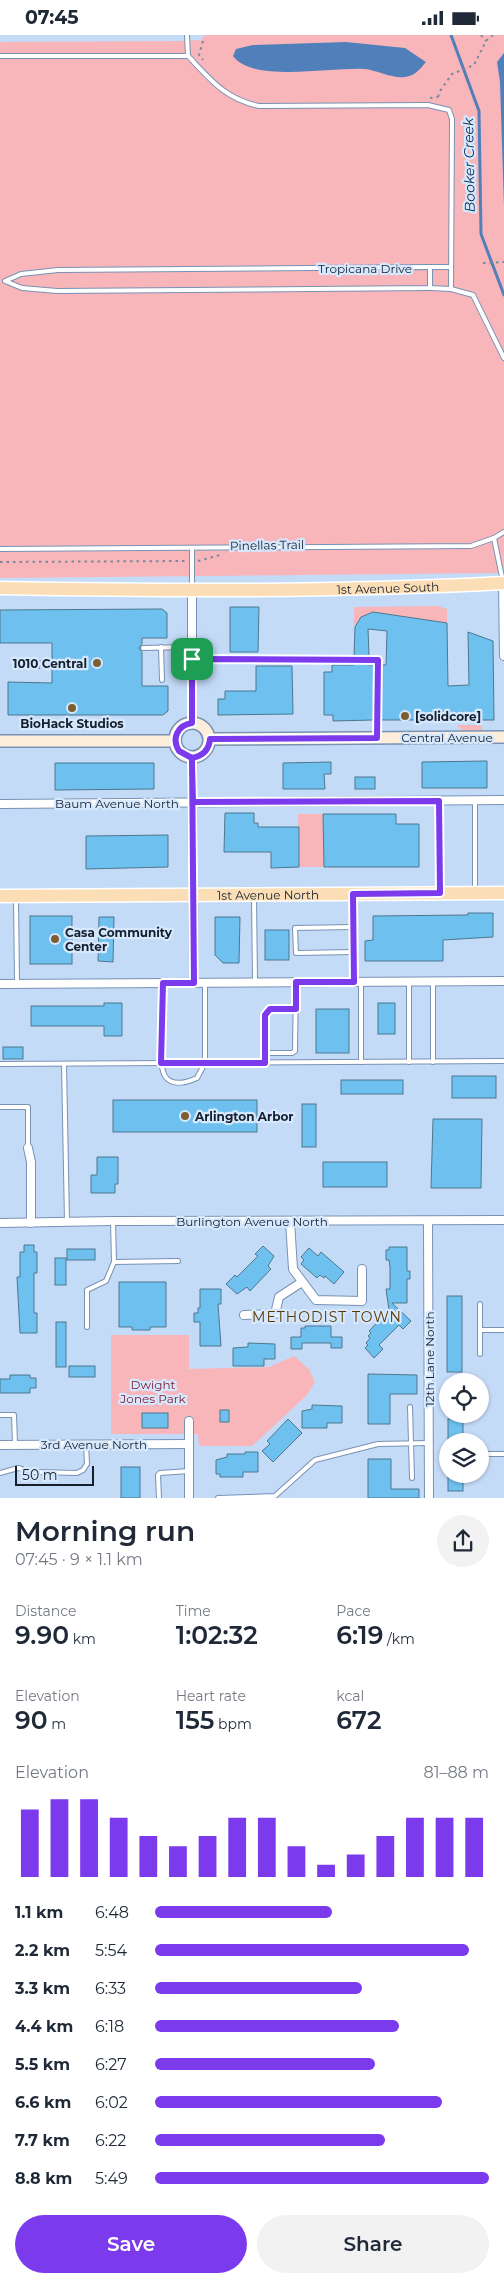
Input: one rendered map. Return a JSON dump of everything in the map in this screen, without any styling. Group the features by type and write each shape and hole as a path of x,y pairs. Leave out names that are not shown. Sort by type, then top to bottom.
{"main road":[{"name":"1st Avenue South","path":"0,588 192,591 503,583"},
{"name":"1st Avenue North","path":"0,896 504,893"}],"street":[{"path":"503,583 504,656"},
{"path":"192,591 192,723"},
{"path":"192,723 206,729 210,739 207,750 203,754 192,758 179,751 175,741 178,731 192,723"},
{"name":"Central Avenue","path":"210,739 504,737"},
{"path":"0,741 175,741"},
{"path":"192,758 194,983"},
{"name":"Baum Avenue North","path":"0,803 504,800"},
{"path":"0,984 504,981"},
{"path":"28,1148 32,1162 31,1223"},
{"name":"Burlington Avenue North","path":"0,1223 113,1221 504,1221"},
{"path":"290,1221 293,1269 316,1300 362,1301 362,1269"},
{"name":"12th Lane North","path":"428,1221 429,1498"},
{"path":"244,1315 275,1314 279,1297 302,1282"},
{"path":"189,1421 189,1498"},
{"name":"3rd Avenue North","path":"0,1445 189,1444"}],"lane":[{"path":"187,35 188,56 224,93 243,103 259,106 428,105 449,110 452,119 451,289"},
{"path":"0,56 188,56"},
{"path":"430,267 451,267"},
{"name":"Tropicana Drive","path":"430,267 430,288 58,291 22,289 3,281 21,274 58,270 430,267"},
{"path":"430,288 451,289 473,295 504,358"},
{"path":"0,549 471,546 494,538 504,531"},
{"path":"494,538 503,583"},
{"path":"192,549 192,591"},
{"path":"143,647 192,647"},
{"path":"161,647 162,680"},
{"path":"192,659 378,660 377,738"},
{"path":"439,801 440,893"},
{"path":"475,801 475,893"},
{"path":"254,894 255,982"},
{"path":"353,894 353,952 357,982 361,1062"},
{"path":"16,896 17,984"},
{"path":"353,927 295,928 296,953 353,952"},
{"path":"163,983 161,1063 165,1076 171,1081 181,1083 197,1078 204,1063 205,982"},
{"path":"265,1053 292,1053 295,1051 296,982"},
{"path":"409,982 409,1062"},
{"path":"432,1062 433,982"},
{"path":"265,1063 266,1011 296,1009"},
{"path":"0,1064 504,1061"},
{"path":"64,1064 67,1222"},
{"path":"0,1107 28,1107 28,1148"},
{"path":"87,1327 87,1290 106,1281 114,1261 113,1221"},
{"path":"114,1261 178,1261"},
{"path":"480,1304 480,1354"},
{"path":"480,1330 504,1330"},
{"path":"410,1407 412,1478"},
{"path":"0,1415 14,1415 15,1445"},
{"path":"218,1498 275,1497 315,1460 378,1444 429,1443"},
{"path":"0,1473 18,1469 35,1472 77,1473 83,1470 87,1464 86,1444"},
{"path":"489,1454 504,1454"},
{"path":"159,1498 158,1475 160,1473 189,1471"}],"path":[{"path":"481,35 486,41"},
{"path":"436,107 440,91 452,74 474,65 486,41 493,35"},
{"path":"202,41 199,55 204,62"},
{"path":"424,98 438,97"},
{"path":"483,263 504,261"},
{"name":"Pinellas Trail","path":"0,562 192,561 207,560 226,553"}],"green space":[{"path":"205,35 504,35 504,573 0,578 0,42 179,41 201,40"},
{"path":"438,606 447,609 447,623 373,612 361,617 354,626 354,607"},
{"path":"456,725 482,725 482,730 462,730"},
{"path":"298,814 323,814 324,867 299,867"},
{"name":"Dwight Jones Park","path":"111,1335 189,1335 189,1369 269,1367 294,1356 309,1369 315,1382 306,1396 252,1446 199,1446 198,1434 111,1434"}],"water":[{"path":"346,42 405,48 426,62 414,74 400,77 364,69 294,72 257,69 243,64 233,56 236,49 253,45"},
{"path":"504,53 504,207 500,82 497,62"},
{"path":"21,657 41,660 40,669 21,667"}],"building":[{"path":"230,607 259,607 258,652 230,652"},
{"name":"1010 Central","path":"162,609 167,613 167,638 142,638 142,644 139,648 142,652 142,686 168,686 168,711 163,715 8,715 8,682 52,683 52,643 0,643 0,610"},
{"path":"373,612 447,623 448,686 469,685 468,632 493,641 494,720 381,720 382,665 386,665 387,631 368,629 369,656 354,656 355,627 361,617"},
{"path":"332,665 374,665 373,720 333,721 333,715 324,715 324,672 332,672"},
{"path":"256,666 292,666 293,714 218,715 218,699 225,699 225,691 256,691"},
{"path":"487,761 487,788 422,788 422,762"},
{"path":"331,762 331,774 324,774 325,789 283,789 283,763"},
{"path":"55,763 154,763 154,789 55,790"},
{"path":"355,777 375,777 375,789 355,789"},
{"path":"225,813 254,813 254,823 258,823 258,827 299,827 299,867 271,868 271,852 224,852"},
{"path":"323,814 396,814 396,824 419,824 419,867 324,867"},
{"path":"168,835 168,867 86,869 86,836"},
{"path":"468,913 493,913 493,937 443,940 443,961 365,961 365,941 373,940 373,916 468,915"},
{"path":"30,916 72,916 72,964 30,964"},
{"path":"99,917 114,917 113,962 98,961"},
{"path":"215,917 240,917 239,963 223,963 215,955"},
{"path":"265,930 289,930 289,960 265,960"},
{"path":"104,1003 122,1003 122,1036 104,1036 104,1026 31,1026 31,1006 104,1006"},
{"path":"378,1003 395,1003 395,1034 378,1034"},
{"path":"316,1009 349,1009 349,1053 316,1053"},
{"path":"3,1047 23,1047 23,1059 3,1059"},
{"path":"452,1076 496,1076 496,1098 452,1098"},
{"path":"341,1080 403,1080 403,1094 341,1094"},
{"name":"Arlington Arbor","path":"113,1100 257,1100 257,1132 113,1132"},
{"path":"302,1104 316,1104 316,1147 302,1147"},
{"path":"433,1119 482,1119 481,1188 431,1188"},
{"path":"97,1157 118,1157 118,1184 115,1184 115,1193 91,1193 91,1175 97,1175"},
{"path":"323,1162 387,1162 387,1187 323,1187"},
{"path":"24,1245 34,1245 34,1252 37,1252 37,1273 34,1273 34,1313 37,1313 37,1333 20,1333 17,1277 20,1277 20,1252 24,1252"},
{"path":"263,1246 274,1256 268,1266 271,1269 250,1291 247,1287 237,1294 226,1284 235,1275 237,1277 258,1256 255,1254"},
{"path":"389,1247 407,1247 407,1271 410,1271 410,1279 407,1279 407,1303 392,1303 411,1321 403,1329 399,1325 379,1345 383,1349 374,1358 365,1348 370,1338 368,1336 371,1333 369,1331 389,1310 386,1289 390,1289 390,1267 389,1260 386,1260 386,1250 389,1250"},
{"path":"309,1248 318,1256 321,1252 344,1272 334,1284 325,1276 324,1278 320,1275 317,1278 301,1264 304,1260 301,1257"},
{"path":"67,1249 95,1249 95,1260 67,1260"},
{"path":"55,1258 66,1258 66,1285 55,1285"},
{"path":"119,1282 166,1282 166,1327 150,1327 150,1330 132,1330 132,1327 119,1327"},
{"path":"200,1289 221,1289 221,1304 218,1304 221,1346 200,1346 200,1322 194,1322 194,1313 198,1313 198,1308 200,1308"},
{"path":"447,1296 462,1296 462,1372 447,1372"},
{"path":"56,1322 66,1322 66,1367 56,1367"},
{"path":"305,1326 331,1326 331,1337 342,1337 342,1348 331,1348 331,1343 302,1343 302,1349 291,1349 291,1337 301,1337 301,1328 305,1328"},
{"path":"248,1343 275,1344 275,1359 264,1359 264,1366 233,1366 233,1348 248,1347"},
{"path":"69,1366 95,1366 95,1377 69,1377"},
{"path":"368,1374 417,1375 417,1394 390,1394 390,1424 368,1424"},
{"path":"10,1375 30,1375 30,1378 36,1378 36,1388 30,1388 30,1393 0,1393 0,1379 10,1379"},
{"path":"312,1405 342,1406 342,1423 327,1423 327,1428 302,1428 302,1411 312,1409"},
{"path":"220,1410 229,1410 229,1422 220,1422"},
{"path":"142,1413 168,1413 168,1428 142,1428"},
{"path":"288,1419 302,1433 273,1462 262,1451 270,1444 267,1441"},
{"path":"448,1423 463,1423 463,1433 448,1433"},
{"path":"245,1452 258,1452 258,1472 243,1472 243,1477 220,1477 220,1474 216,1474 216,1460 227,1457 227,1454 245,1454"},
{"path":"368,1459 391,1459 391,1489 419,1489 419,1498 368,1498"},
{"path":"121,1467 140,1467 140,1498 121,1498"},
{"path":"448,1483 463,1483 463,1491 448,1491"}],"waterway":[{"name":"Booker Creek","path":"451,35 479,111 481,234 504,295"}],"place":[{"name":"1010 Central","path":"97,663"},
{"name":"BioHack Studios","path":"72,708"},
{"name":"[solidcore]","path":"405,716"},
{"name":"Casa Community Center","path":"55,939"},
{"name":"Arlington Arbor","path":"185,1116"}],"district":[{"name":"METHODIST TOWN","path":"327,1317"}],"route":[{"path":"192,659 192,723 186,724 178,731 175,741 179,751 192,758 193,802 194,983 163,983 161,1063 265,1063 266,1011 270,1009 296,1009 296,982 354,982 353,894 440,893 439,801 193,802 192,764 192,758 198,757 207,750 210,739 377,738 378,660 192,659"}]}
